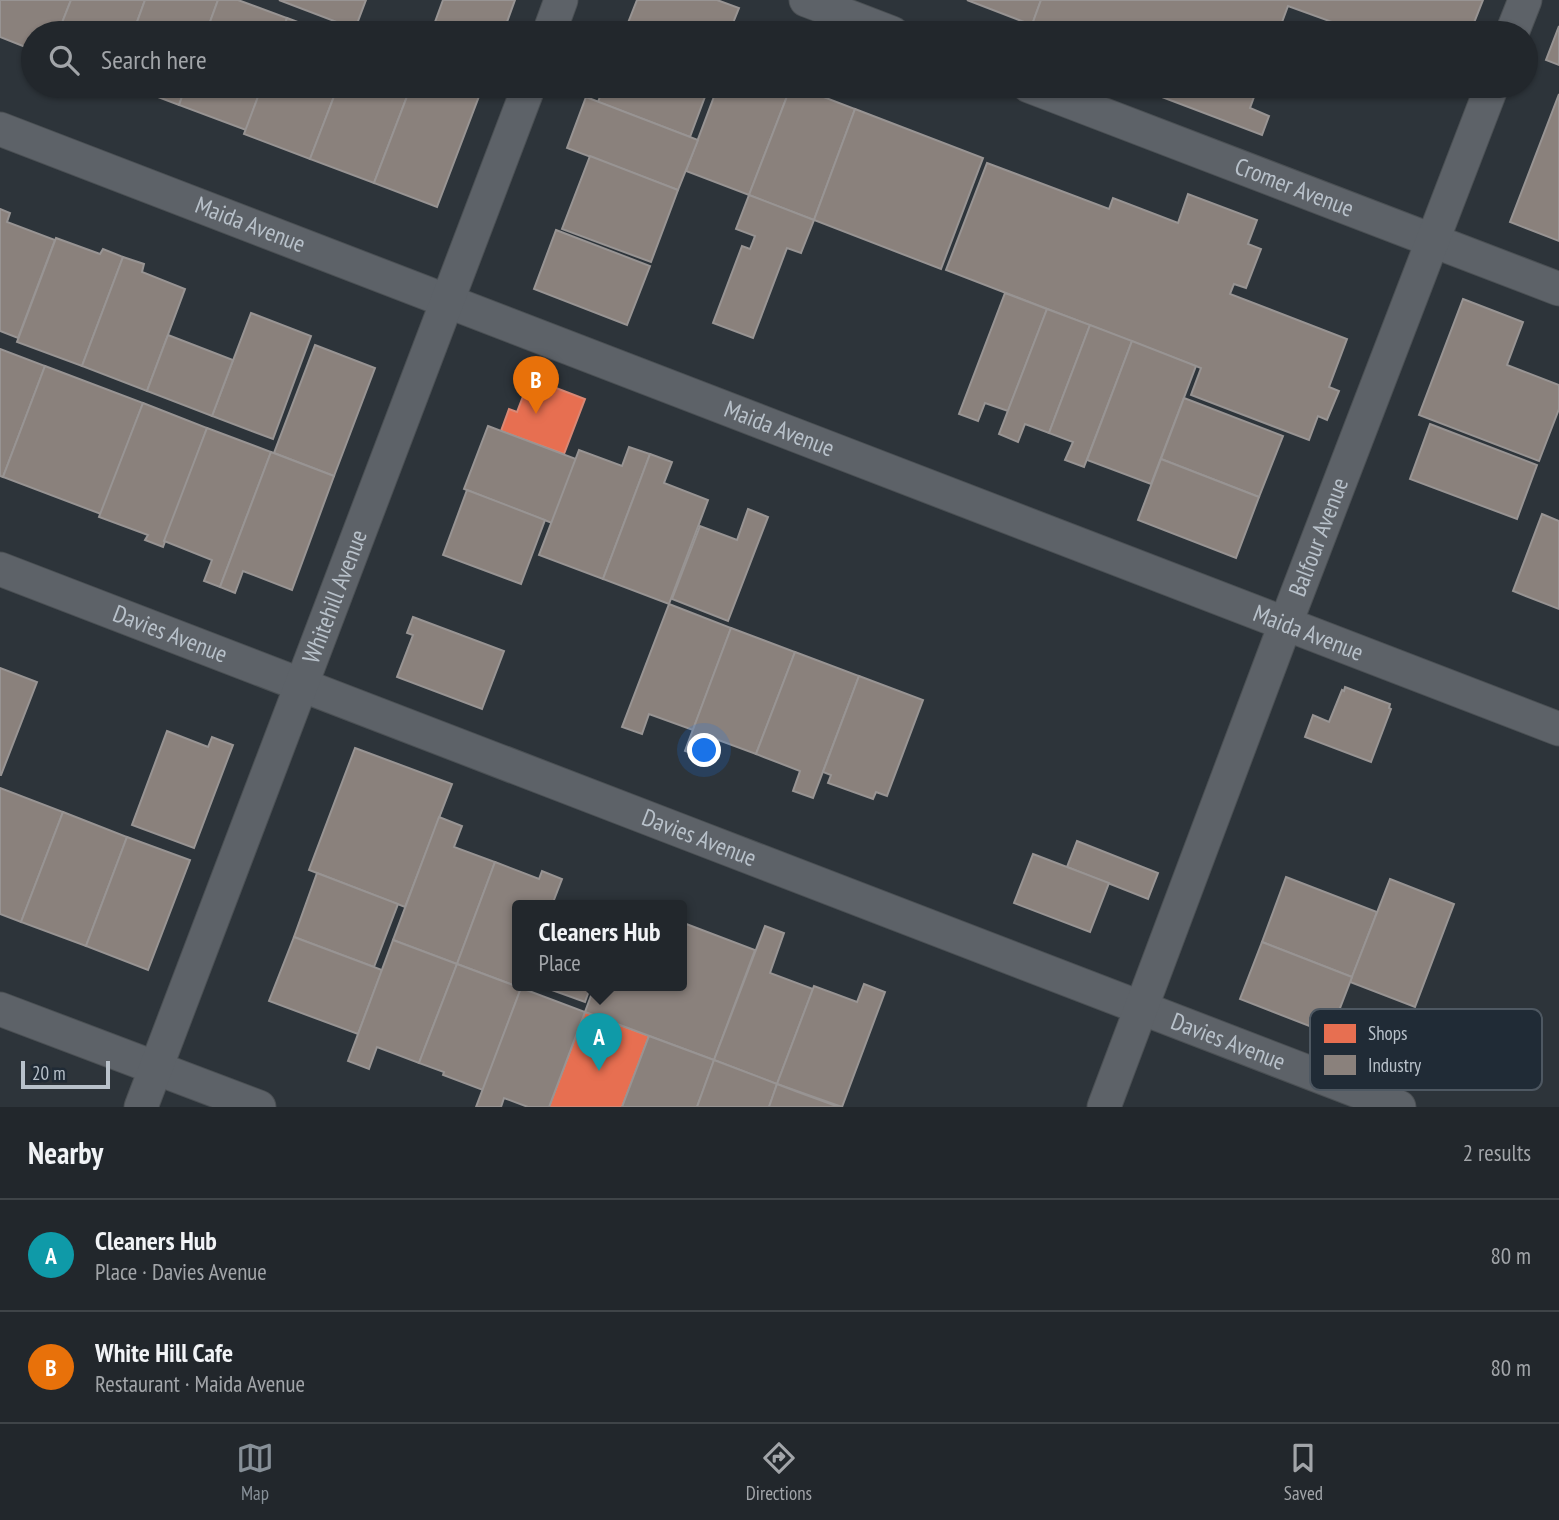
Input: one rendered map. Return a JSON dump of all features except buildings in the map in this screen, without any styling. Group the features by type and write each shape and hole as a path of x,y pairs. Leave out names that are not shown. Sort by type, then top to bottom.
{"street":[{"path":"553,21 561,0"},
{"path":"806,0 861,21"},
{"path":"1517,21 1525,0"},
{"name":"Whitehill Avenue","path":"141,1107 524,98"},
{"name":"Cromer Avenue","path":"1060,98 1559,289"},
{"name":"Balfour Avenue","path":"1104,1107 1487,98"},
{"name":"Maida Avenue","path":"0,128 1559,729"},
{"name":"Davies Avenue","path":"0,569 1310,1073"},
{"path":"0,1009 259,1107"},
{"name":"Davies Avenue","path":"1354,1090 1399,1107"}],"place":[{"name":"White Hill Cafe","path":"536,414"},
{"name":"Cleaners Hub","path":"599,1071"}]}
